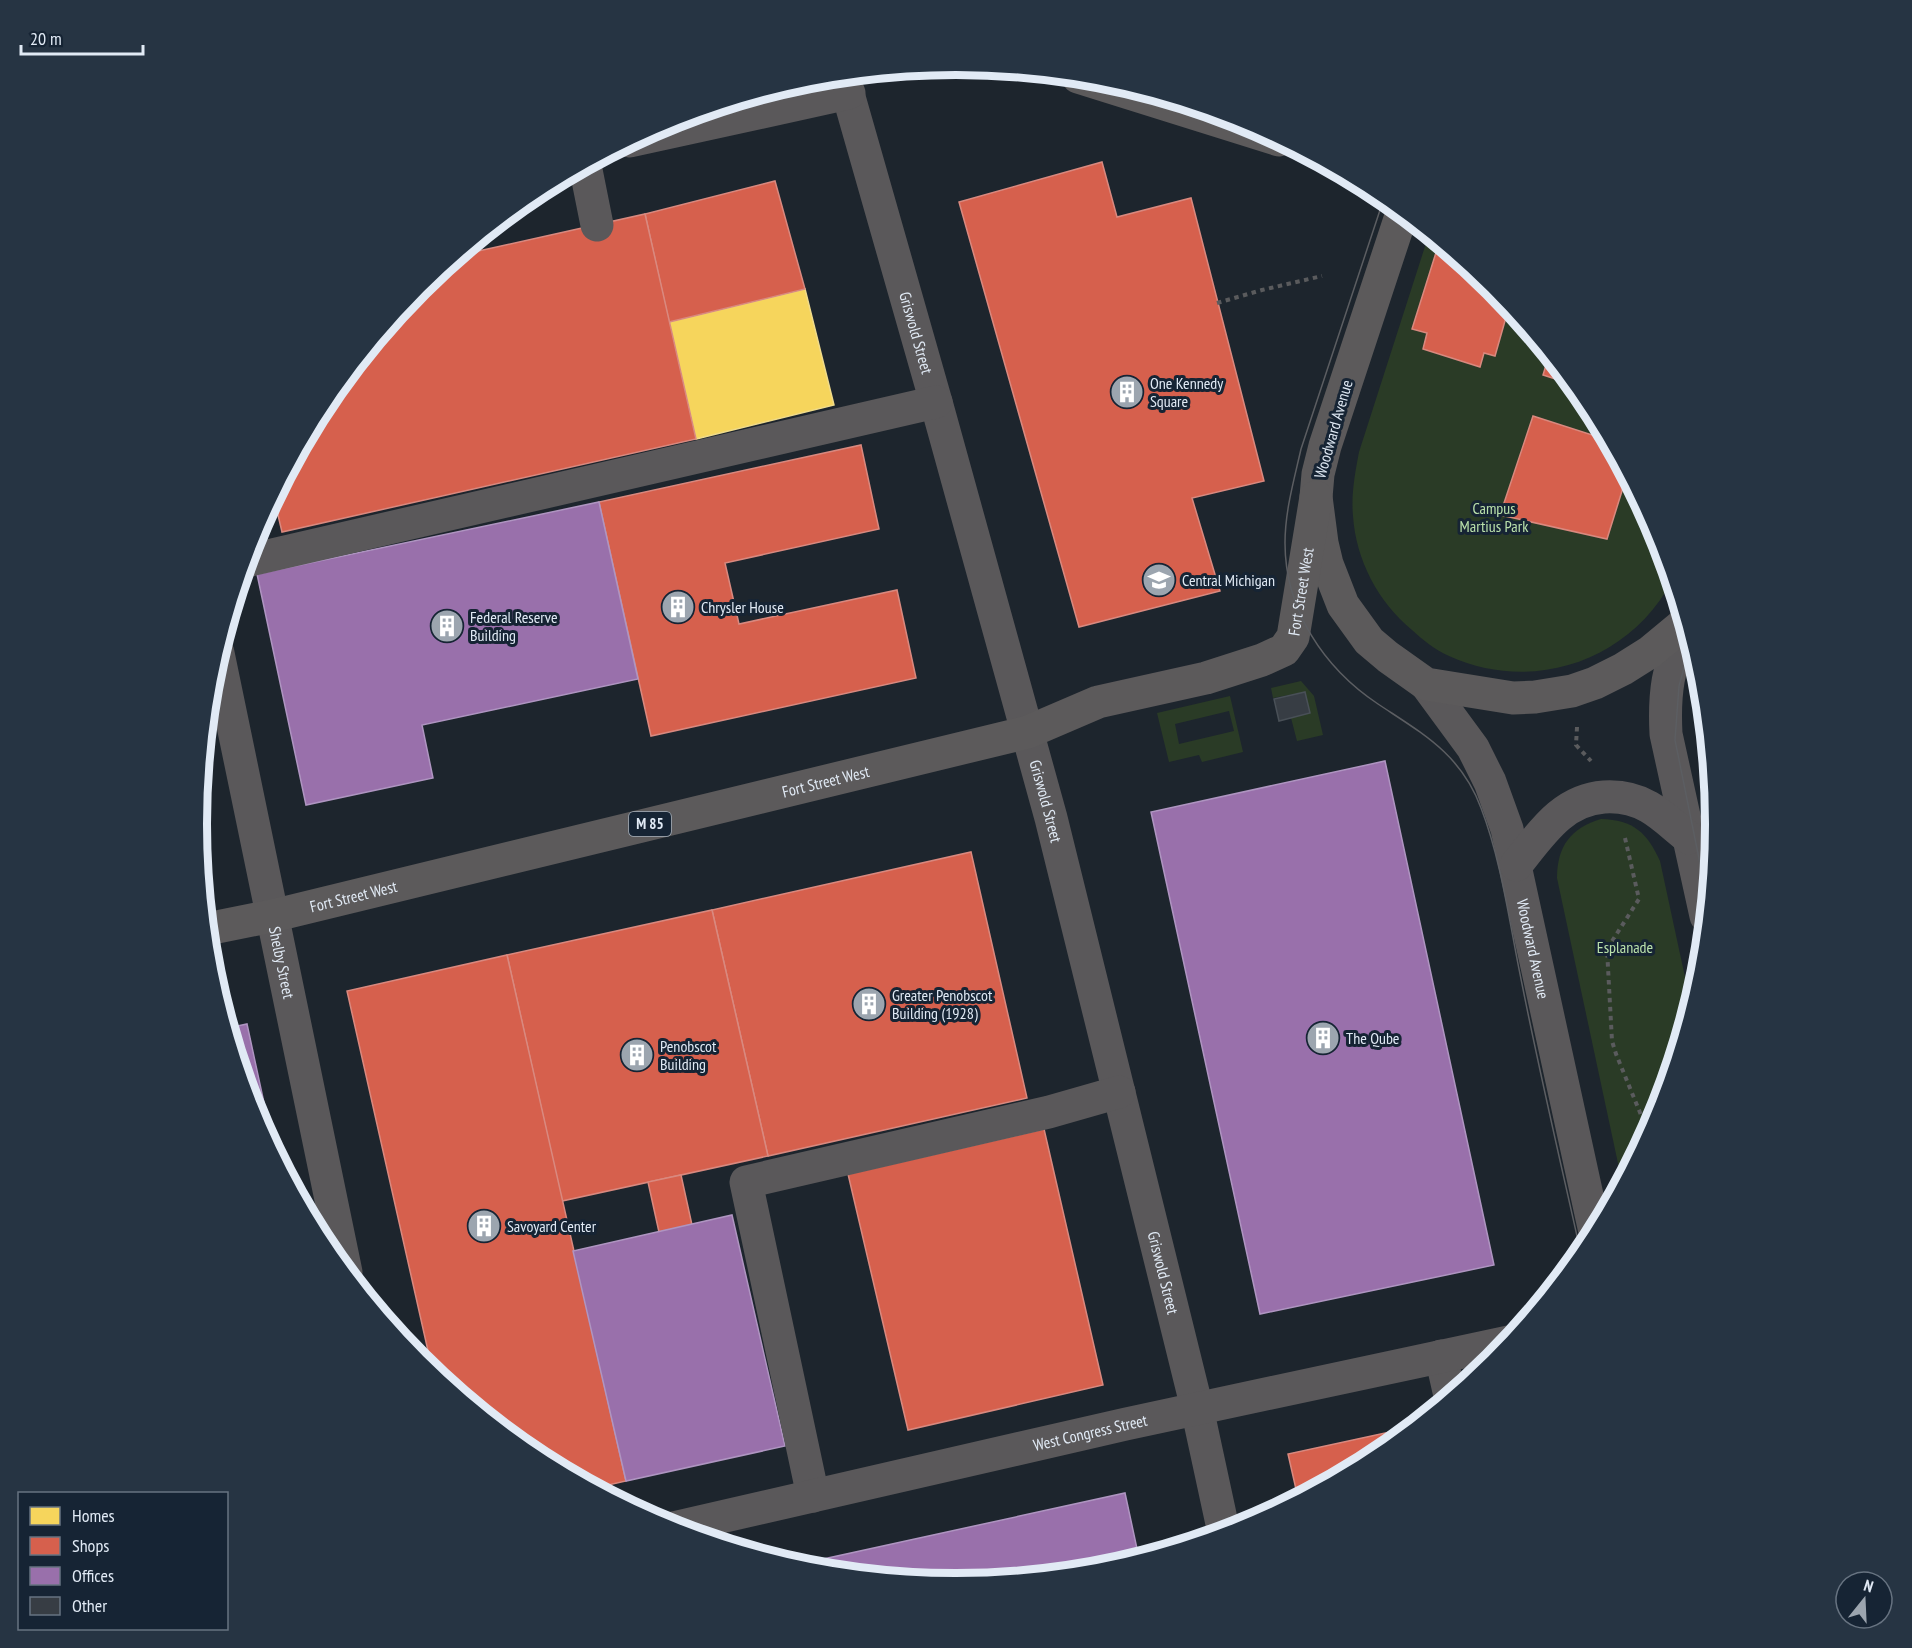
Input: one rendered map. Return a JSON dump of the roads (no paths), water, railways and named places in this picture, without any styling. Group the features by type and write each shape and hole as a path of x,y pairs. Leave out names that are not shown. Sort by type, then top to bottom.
{"main road":[{"name":"Woodward Avenue","path":"1399,221 1325,446 1318,474 1316,497 1322,543 1327,564 1343,605 1369,641 1426,684 1513,698 1572,691 1595,683 1650,652 1679,628"},
{"name":"Fort Street West","path":"214,928 272,916 1028,732 1098,702 1224,673 1262,660 1284,650 1293,637 1316,497"}],"street":[{"path":"681,127 846,84"},
{"name":"Griswold Street","path":"846,84 1028,732 1197,1408 1222,1524"},
{"path":"587,173 597,225"},
{"path":"256,559 936,402"},
{"path":"1681,639 1676,648 1668,680 1665,709 1669,754 1701,894"},
{"name":"Shelby Street","path":"222,673 342,1252"},
{"name":"Woodward Avenue","path":"1426,684 1473,748 1490,782 1507,829 1592,1219"},
{"path":"1516,865 1550,823 1569,808 1589,798 1612,796 1629,798 1648,807 1689,838"},
{"path":"813,1496 746,1182 1049,1112 1119,1092"},
{"name":"West Congress Street","path":"691,1524 1197,1408 1494,1345"},
{"path":"1441,1356 1448,1388"}],"tram line":[{"path":"1381,207 1301,449 1287,519 1285,543 1287,568 1300,614 1325,655 1358,689 1439,747 1463,773 1473,789 1495,850 1536,1052 1578,1241"},
{"path":"1686,660 1679,686 1675,740 1703,877"}],"place":[{"name":"One Kennedy Square","path":"1127,392"},
{"name":"Central Michigan","path":"1159,580"},
{"name":"Chrysler House","path":"678,607"},
{"name":"Federal Reserve Building","path":"447,626"},
{"name":"Greater Penobscot Building (1928)","path":"869,1004"},
{"name":"The Qube","path":"1323,1038"},
{"name":"Penobscot Building","path":"637,1055"},
{"name":"Savoyard Center","path":"484,1226"}],"park label":[{"name":"Campus Martius Park","path":"1494,517"},
{"name":"Esplanade","path":"1625,947"}]}
